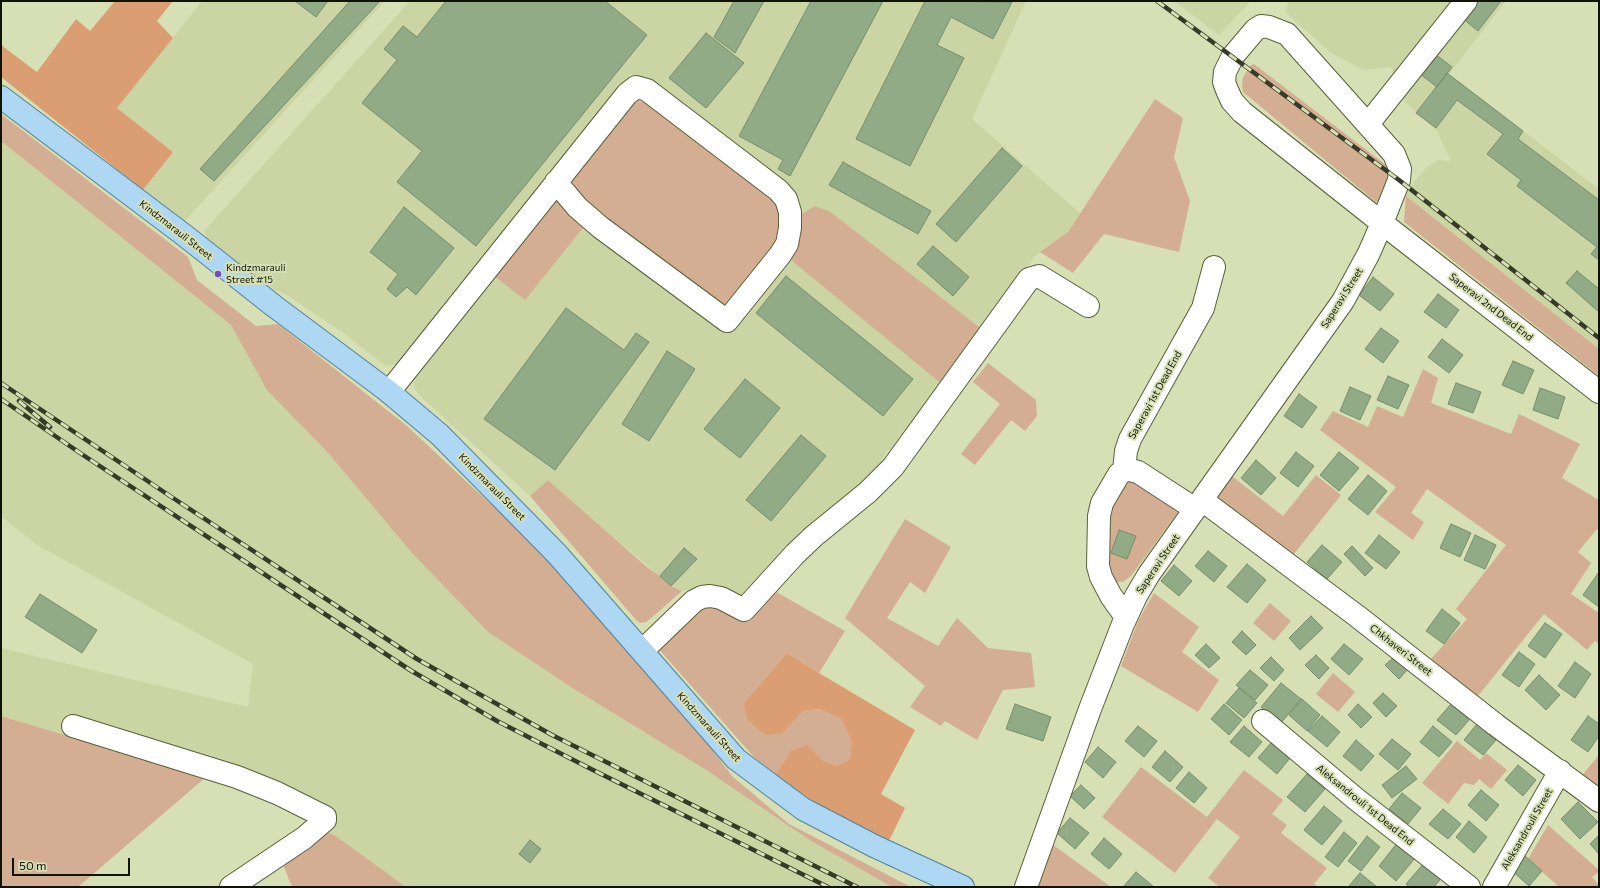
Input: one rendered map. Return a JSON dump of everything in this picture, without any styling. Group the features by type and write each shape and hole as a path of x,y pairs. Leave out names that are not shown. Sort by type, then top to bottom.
{"main road":[{"name":"Kindzmarauli Street","path":"1,97 388,392 440,435 557,554 736,759 803,809 874,846 963,887"}],"street":[{"path":"1382,223 1242,112 1232,101 1227,90 1224,82 1225,72 1233,56 1255,30 1261,26 1279,30 1287,34 1368,124 1466,1"},
{"path":"388,392 556,182 627,94 636,87 647,90 778,190 786,199 790,212 790,228 787,244 727,322 600,227 577,207 556,182"},
{"name":"Saperavi Street","path":"1026,887 1082,730 1126,617 1136,596 1149,574 1343,301 1366,259 1399,180 1400,169 1394,154 1368,124"},
{"name":"Saperavi 2nd Dead End","path":"1382,223 1599,392"},
{"name":"Saperavi 1st Dead End","path":"1124,470 1126,451 1130,440 1203,308 1214,267"},
{"path":"642,651 694,601 710,596 721,598 744,610 795,554 814,536 868,492 893,467 1029,279 1039,276 1088,306"},
{"path":"1126,617 1111,596 1101,577 1098,566 1099,516 1102,503 1119,474 1124,470 1138,472 1198,505"},
{"name":"Chkhaveri Street","path":"1198,505 1357,616 1496,725 1599,801"},
{"name":"Aleksandrouli 1st Dead End","path":"1263,722 1356,799 1469,887"},
{"path":"73,726 237,777 277,793 325,817 325,820 304,838 234,886"},
{"name":"Aleksandrouli Street","path":"1494,887 1560,771"}],"shaded area":[{"path":"115,1 173,1 157,21 173,38 117,108 173,152 143,190 1,77 1,45 37,72 76,19 90,31"},
{"path":"202,1 385,1 184,222 143,190 173,152 117,108"},
{"path":"410,1 1026,1 972,119 1080,213 1068,232 1035,256 983,330 814,206 801,215 783,185 645,79 398,364 389,366 381,363 345,334 290,297 264,284 206,237 204,231"},
{"path":"1174,1 1251,1 1219,35"},
{"path":"1288,1 1506,1 1449,74 1599,189 1599,349 1406,196 1412,184 1427,167 1439,160 1451,161 1437,131 1404,101 1391,67 1364,70 1331,53 1286,13"},
{"path":"1254,64 1386,165 1388,170 1388,180 1379,201 1376,202 1243,92 1243,77 1251,65"},
{"path":"1155,99 1183,118 1174,157 1190,201 1179,252 1104,234 1073,273 1040,252 1068,232"},
{"path":"638,101 650,104 774,195 782,209 782,241 726,314 580,198 574,186 571,177 625,106"},
{"path":"1,114 188,257 197,280 256,326 278,324 407,426 542,552 691,722 733,777 789,824 911,887 892,887 811,841 706,770 574,689 488,632 412,553 328,453 267,390 231,325 1,141"},
{"path":"1,141 231,325 268,390 328,453 412,553 488,632 574,689 706,770 811,841 892,887 406,887 336,836 265,798 206,777 1,716 1,648 248,707 253,664 37,545 1,516"},
{"path":"1406,196 1599,349 1599,376 1404,222"},
{"path":"550,199 560,200 587,223 525,300 489,272"},
{"path":"814,206 829,211 983,330 944,386 788,256 797,223 801,215"},
{"path":"587,223 788,256 944,386 899,446 887,451 877,469 801,535 745,596 733,596 703,587 682,591 671,586 548,481 530,496 420,396 414,388 413,379 489,272"},
{"path":"988,363 1036,400 1037,416 1025,431 1011,420 975,465 961,454 1000,404 973,382"},
{"path":"1423,369 1438,378 1431,403 1511,434 1519,414 1580,444 1562,478 1599,500 1599,530 1597,529 1578,552 1591,563 1571,594 1599,613 1599,644 1595,641 1587,650 1544,614 1478,696 1430,660 1467,619 1456,609 1506,545 1427,489 1411,513 1424,522 1413,540 1375,512 1396,487 1320,430 1333,411 1368,427 1377,406 1403,417"},
{"path":"1316,475 1341,495 1290,559 1214,498 1232,476 1283,516"},
{"path":"1127,476 1181,508 1131,576 1123,582 1116,582 1110,575 1105,564 1105,511"},
{"path":"548,480 648,568 671,586 682,591 646,622 640,623 636,620 530,496"},
{"path":"905,519 951,547 925,593 910,582 887,618 938,646 957,618 988,648 1031,653 1035,687 1003,690 977,740 945,721 941,726 910,707 925,686 845,618"},
{"path":"771,589 845,631 819,673 787,653 744,705 783,733 803,711 819,709 841,719 853,741 850,759 837,766 791,751 775,775 753,756 657,647 693,612 707,606"},
{"path":"1154,593 1199,627 1182,652 1219,680 1198,712 1121,666 1138,621"},
{"path":"1270,603 1291,621 1274,641 1253,623"},
{"path":"787,653 915,730 881,794 905,808 888,843 810,799 775,775 791,751 807,745 822,760 837,766 850,759 852,741 841,719 819,709 803,711 783,733 765,735 748,720 744,704"},
{"path":"1333,673 1355,692 1338,712 1316,694"},
{"path":"1,716 206,777 78,887 1,887"},
{"path":"1457,741 1480,760 1486,753 1507,770 1491,789 1479,779 1474,785 1464,783 1448,804 1422,783"},
{"path":"1599,755 1599,795 1579,779"},
{"path":"1141,767 1207,817 1244,770 1283,800 1272,814 1287,825 1281,833 1327,868 1314,884 1318,887 1220,887 1208,878 1240,837 1217,819 1175,873 1102,817"},
{"path":"1548,825 1599,870 1599,872 1592,877 1599,887 1559,887 1528,859"},
{"path":"324,830 336,836 406,887 292,887 282,862"},
{"path":"1052,844 1111,887 1037,887"}],"building":[{"path":"295,1 328,1 316,17"},
{"path":"350,1 380,1 214,181 200,169"},
{"path":"446,1 605,1 647,35 476,246 397,182 422,151 362,103 397,60 384,49 403,26 417,37"},
{"path":"734,1 764,1 735,53 714,37"},
{"path":"811,1 883,1 790,176 778,169 783,160 739,136"},
{"path":"925,1 1012,2 993,39 951,17 937,45 964,58 910,166 856,139"},
{"path":"1476,1 1501,1 1478,31 1462,18"},
{"path":"706,33 744,63 706,108 669,78"},
{"path":"1435,54 1452,67 1437,87 1420,74"},
{"path":"1447,73 1523,131 1518,139 1599,200 1599,260 1591,254 1597,247 1517,186 1521,180 1487,154 1503,134 1457,100 1436,128 1416,113"},
{"path":"1002,148 1022,166 956,242 936,224"},
{"path":"843,162 931,211 918,234 829,185"},
{"path":"404,207 454,248 416,295 407,287 396,297 387,289 398,274 370,252"},
{"path":"933,246 969,277 953,296 917,264"},
{"path":"1577,271 1599,289 1599,312 1566,283"},
{"path":"786,276 913,379 883,416 756,313"},
{"path":"1373,277 1394,294 1380,311 1359,295"},
{"path":"1438,294 1459,310 1446,328 1424,312"},
{"path":"566,308 624,350 636,333 649,342 555,470 484,419"},
{"path":"1381,328 1399,341 1383,363 1365,349"},
{"path":"1442,339 1463,355 1449,373 1428,357"},
{"path":"667,351 695,369 649,441 622,424"},
{"path":"1513,361 1534,370 1523,394 1502,385"},
{"path":"1388,376 1409,385 1398,409 1377,400"},
{"path":"745,379 780,408 740,458 704,429"},
{"path":"1456,383 1481,392 1473,413 1448,404"},
{"path":"1350,387 1371,396 1360,420 1340,411"},
{"path":"1540,388 1565,397 1558,419 1533,410"},
{"path":"1299,394 1317,407 1302,428 1284,416"},
{"path":"801,435 826,456 771,521 746,500"},
{"path":"1296,452 1314,466 1298,487 1280,473"},
{"path":"1339,452 1359,468 1339,491 1320,475"},
{"path":"1256,460 1276,478 1261,495 1241,478"},
{"path":"1368,475 1387,491 1368,515 1348,499"},
{"path":"1451,524 1471,533 1460,557 1440,548"},
{"path":"1119,530 1136,536 1127,559 1111,553"},
{"path":"1379,535 1400,552 1386,569 1365,553"},
{"path":"1475,535 1496,545 1485,569 1464,560"},
{"path":"1322,545 1342,562 1327,579 1307,562"},
{"path":"1352,546 1373,568 1365,576 1344,554"},
{"path":"684,548 697,559 671,586 660,576"},
{"path":"1208,551 1227,566 1214,582 1195,566"},
{"path":"1247,564 1266,580 1247,603 1227,587"},
{"path":"1174,565 1192,581 1179,596 1161,581"},
{"path":"1599,572 1599,607 1583,595"},
{"path":"40,594 97,630 82,653 25,617"},
{"path":"1442,609 1460,623 1444,644 1426,631"},
{"path":"1311,616 1323,628 1300,650 1289,638"},
{"path":"1545,623 1562,634 1545,658 1528,646"},
{"path":"1242,631 1256,645 1246,655 1232,642"},
{"path":"1206,644 1220,658 1209,668 1195,655"},
{"path":"1344,644 1363,659 1349,675 1331,659"},
{"path":"1519,652 1535,664 1519,687 1502,675"},
{"path":"1316,655 1329,668 1319,679 1305,665"},
{"path":"1396,655 1409,668 1399,679 1385,665"},
{"path":"1271,657 1284,670 1274,681 1260,668"},
{"path":"1575,662 1591,674 1575,698 1558,686"},
{"path":"1250,670 1268,685 1255,700 1236,685"},
{"path":"1539,675 1560,695 1546,710 1525,690"},
{"path":"1281,683 1301,699 1281,723 1261,707"},
{"path":"1239,688 1257,703 1244,718 1226,703"},
{"path":"1383,693 1397,706 1386,717 1373,703"},
{"path":"1302,699 1320,715 1307,731 1289,715"},
{"path":"1015,704 1051,717 1043,741 1006,729"},
{"path":"1224,704 1242,720 1229,735 1211,719"},
{"path":"1358,704 1372,717 1361,728 1348,715"},
{"path":"1451,704 1469,720 1456,735 1437,720"},
{"path":"1322,716 1340,732 1327,747 1308,731"},
{"path":"1588,716 1599,724 1599,736 1588,752 1571,740"},
{"path":"1477,724 1496,740 1483,755 1464,740"},
{"path":"1138,726 1157,741 1144,757 1125,741"},
{"path":"1244,726 1262,742 1249,757 1230,742"},
{"path":"1433,726 1452,742 1439,757 1420,742"},
{"path":"1392,739 1411,754 1398,770 1379,754"},
{"path":"1356,740 1374,756 1361,771 1343,756"},
{"path":"1271,743 1290,758 1277,774 1258,758"},
{"path":"1098,747 1116,762 1103,778 1085,762"},
{"path":"1165,751 1183,767 1170,782 1152,767"},
{"path":"1518,765 1536,780 1523,796 1505,780"},
{"path":"1406,766 1417,779 1392,798 1382,785"},
{"path":"1189,772 1207,788 1194,803 1176,788"},
{"path":"1307,774 1325,789 1305,812 1287,797"},
{"path":"1081,785 1095,798 1084,809 1070,796"},
{"path":"1481,790 1499,805 1486,821 1468,805"},
{"path":"1402,793 1421,808 1408,824 1389,809"},
{"path":"1578,802 1598,822 1580,839 1561,819"},
{"path":"1324,806 1342,821 1322,845 1304,830"},
{"path":"1443,809 1461,824 1448,839 1429,824"},
{"path":"1070,818 1089,833 1075,849 1057,833"},
{"path":"1469,821 1487,837 1474,853 1456,837"},
{"path":"1344,832 1357,843 1338,867 1325,857"},
{"path":"1599,835 1599,854 1590,844"},
{"path":"1367,836 1380,847 1361,871 1348,861"},
{"path":"1104,838 1122,854 1109,869 1091,854"},
{"path":"530,840 541,849 530,863 519,854"},
{"path":"1398,842 1416,857 1396,881 1379,866"},
{"path":"1524,855 1542,871 1529,886 1511,870"},
{"path":"1426,861 1443,876 1434,887 1409,887 1406,884"},
{"path":"1136,872 1154,887 1123,887"},
{"path":"1360,873 1377,887 1348,887"}],"railway":[{"path":"1157,1 1399,180 1599,338"},
{"path":"1,383 417,659 552,735 857,887"},
{"path":"1,399 83,455 410,670 497,721 828,887"},
{"path":"19,401 50,427"}],"place":[{"name":"Kindzmarauli Street #15","path":"218,274"}]}
